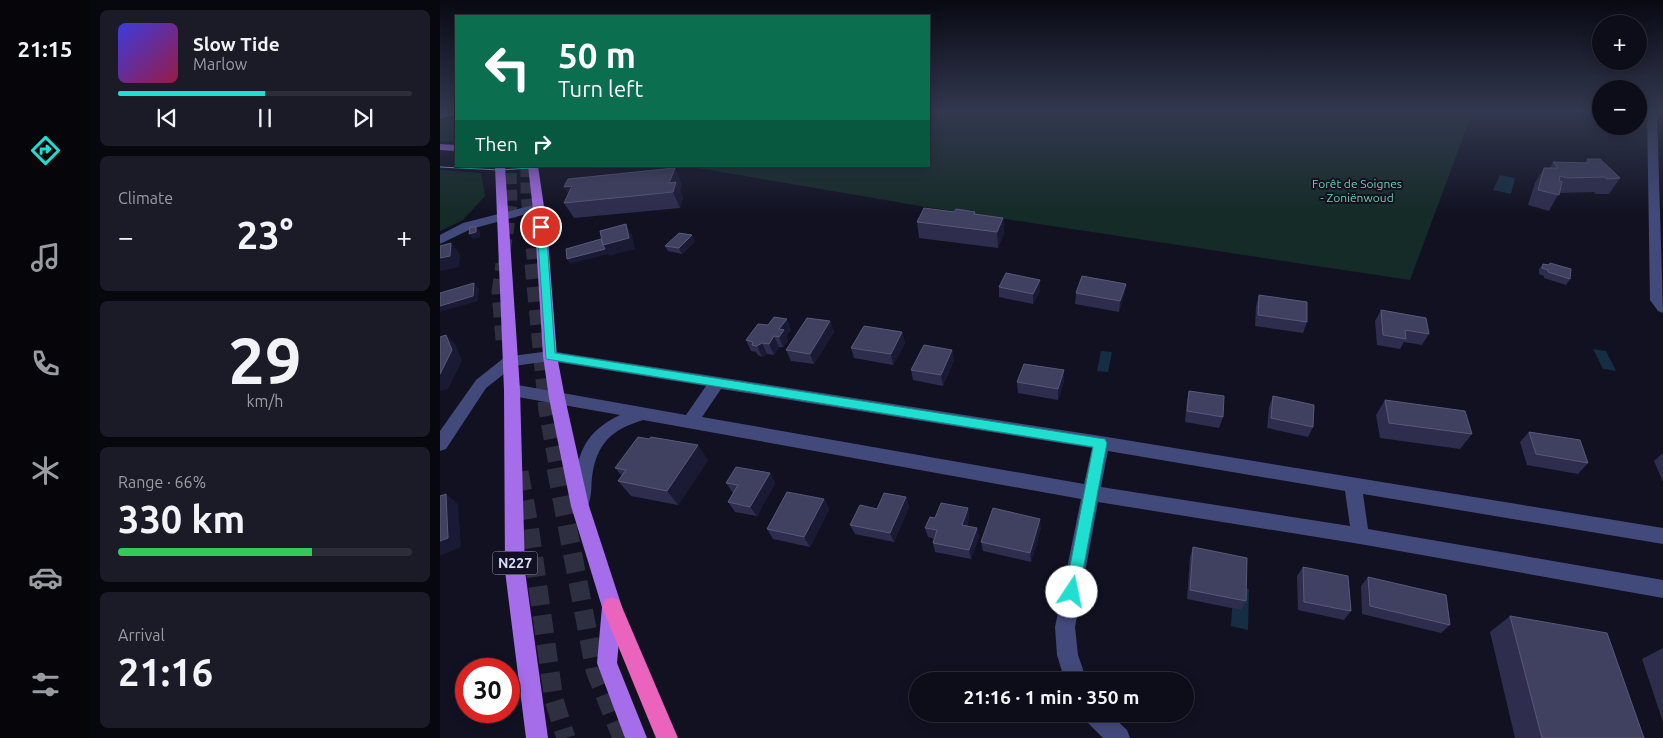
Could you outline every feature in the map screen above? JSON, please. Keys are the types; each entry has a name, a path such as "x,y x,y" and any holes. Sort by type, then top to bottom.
{"highway":[{"path":"612,607 667,738"}],"main road":[{"path":"440,147 455,148"},
{"path":"533,167 536,208 541,227 550,356 557,398 580,506 612,607 607,663 636,738"},
{"name":"N227","path":"500,170 512,390 515,571 536,737"}],"street":[{"path":"1653,145 1657,300 1663,308"},
{"path":"440,240 467,226 536,208"},
{"path":"440,444 481,384 510,360 550,356 1100,443 1663,536"},
{"path":"690,422 718,383"},
{"path":"512,390 1092,493 1360,536 1663,589"},
{"path":"580,506 588,454 593,445 618,423 641,414"},
{"path":"1072,672 1066,646 1066,627 1100,443"},
{"path":"1353,485 1360,536"},
{"path":"1103,722 1118,738"}],"green space":[{"name":"Forêt de Soignes - Zoniënwoud","path":"930,145 1460,145 1410,280 926,207 692,167 930,167"},
{"path":"440,170 481,173 485,196 463,220 440,231"}],"water":[{"path":"1500,175 1515,178 1511,194 1493,190"},
{"path":"1593,349 1606,351 1616,371 1603,369"},
{"path":"1101,351 1112,352 1108,372 1097,371"},
{"path":"1242,588 1249,589 1248,630 1231,626 1232,608 1241,610"}],"building":[{"path":"1587,159 1600,159 1620,178 1567,178 1560,176 1559,181 1562,182 1559,195 1538,190 1544,168 1558,168 1553,162 1590,163"},
{"path":"675,168 669,183 676,182 673,192 564,203 572,186 564,187 568,179"},
{"path":"924,208 954,212 956,209 975,212 974,214 1003,218 997,232 917,222"},
{"path":"626,224 629,238 603,245 600,231"},
{"path":"470,227 476,227 476,232 469,234"},
{"path":"679,233 692,235 679,248 665,246"},
{"path":"601,239 605,249 567,259 566,249"},
{"path":"451,243 450,256 440,258 440,246"},
{"path":"1550,263 1571,269 1570,279 1548,272 1548,270 1542,268 1543,264 1549,265"},
{"path":"1006,273 1040,280 1033,294 999,287"},
{"path":"1082,276 1126,284 1120,301 1076,293"},
{"path":"474,283 473,296 440,306 440,293"},
{"path":"1259,295 1307,302 1307,322 1258,315"},
{"path":"1381,310 1426,318 1429,334 1405,330 1406,339 1383,335"},
{"path":"774,317 787,319 779,329 784,330 779,337 774,336 769,344 762,343 757,346 752,345 753,342 746,340 758,324 768,325"},
{"path":"807,318 830,321 810,354 786,350"},
{"path":"864,326 902,332 891,354 851,348"},
{"path":"446,335 452,350 440,374 440,337"},
{"path":"924,345 952,350 941,375 911,370"},
{"path":"1024,364 1064,370 1058,389 1017,382"},
{"path":"1189,391 1224,396 1223,417 1187,411"},
{"path":"1273,396 1314,405 1313,427 1271,418"},
{"path":"1385,400 1465,411 1472,434 1389,423"},
{"path":"1529,432 1580,440 1588,463 1536,454"},
{"path":"638,437 649,439 651,437 698,445 667,491 618,481 626,470 615,468"},
{"path":"736,467 770,473 750,507 728,502 738,485 726,483"},
{"path":"787,492 824,499 804,537 767,529"},
{"path":"884,493 906,497 890,533 850,525 860,505 877,509"},
{"path":"446,494 448,538 440,541 440,496"},
{"path":"941,503 968,508 962,525 977,528 969,550 933,543 937,530 925,528 930,517 935,518"},
{"path":"993,508 1040,519 1030,553 981,542"},
{"path":"1193,547 1247,558 1246,601 1190,590"},
{"path":"1303,567 1348,576 1351,611 1304,602"},
{"path":"1368,577 1446,595 1450,625 1370,606"},
{"path":"1510,616 1607,633 1644,738 1542,738"}],"tunnel":[{"path":"503,266 512,205 511,167"},
{"path":"526,167 526,195 533,266"},
{"path":"503,264 499,292 503,340"},
{"path":"532,264 546,411 557,470"},
{"path":"556,468 595,670 622,738"},
{"path":"519,472 529,525 554,700 566,738"}],"tram line":[{"path":"440,167 500,170 546,167"}],"route":[{"path":"541,227 550,356 1100,443 1090,505 1072,592"}]}
